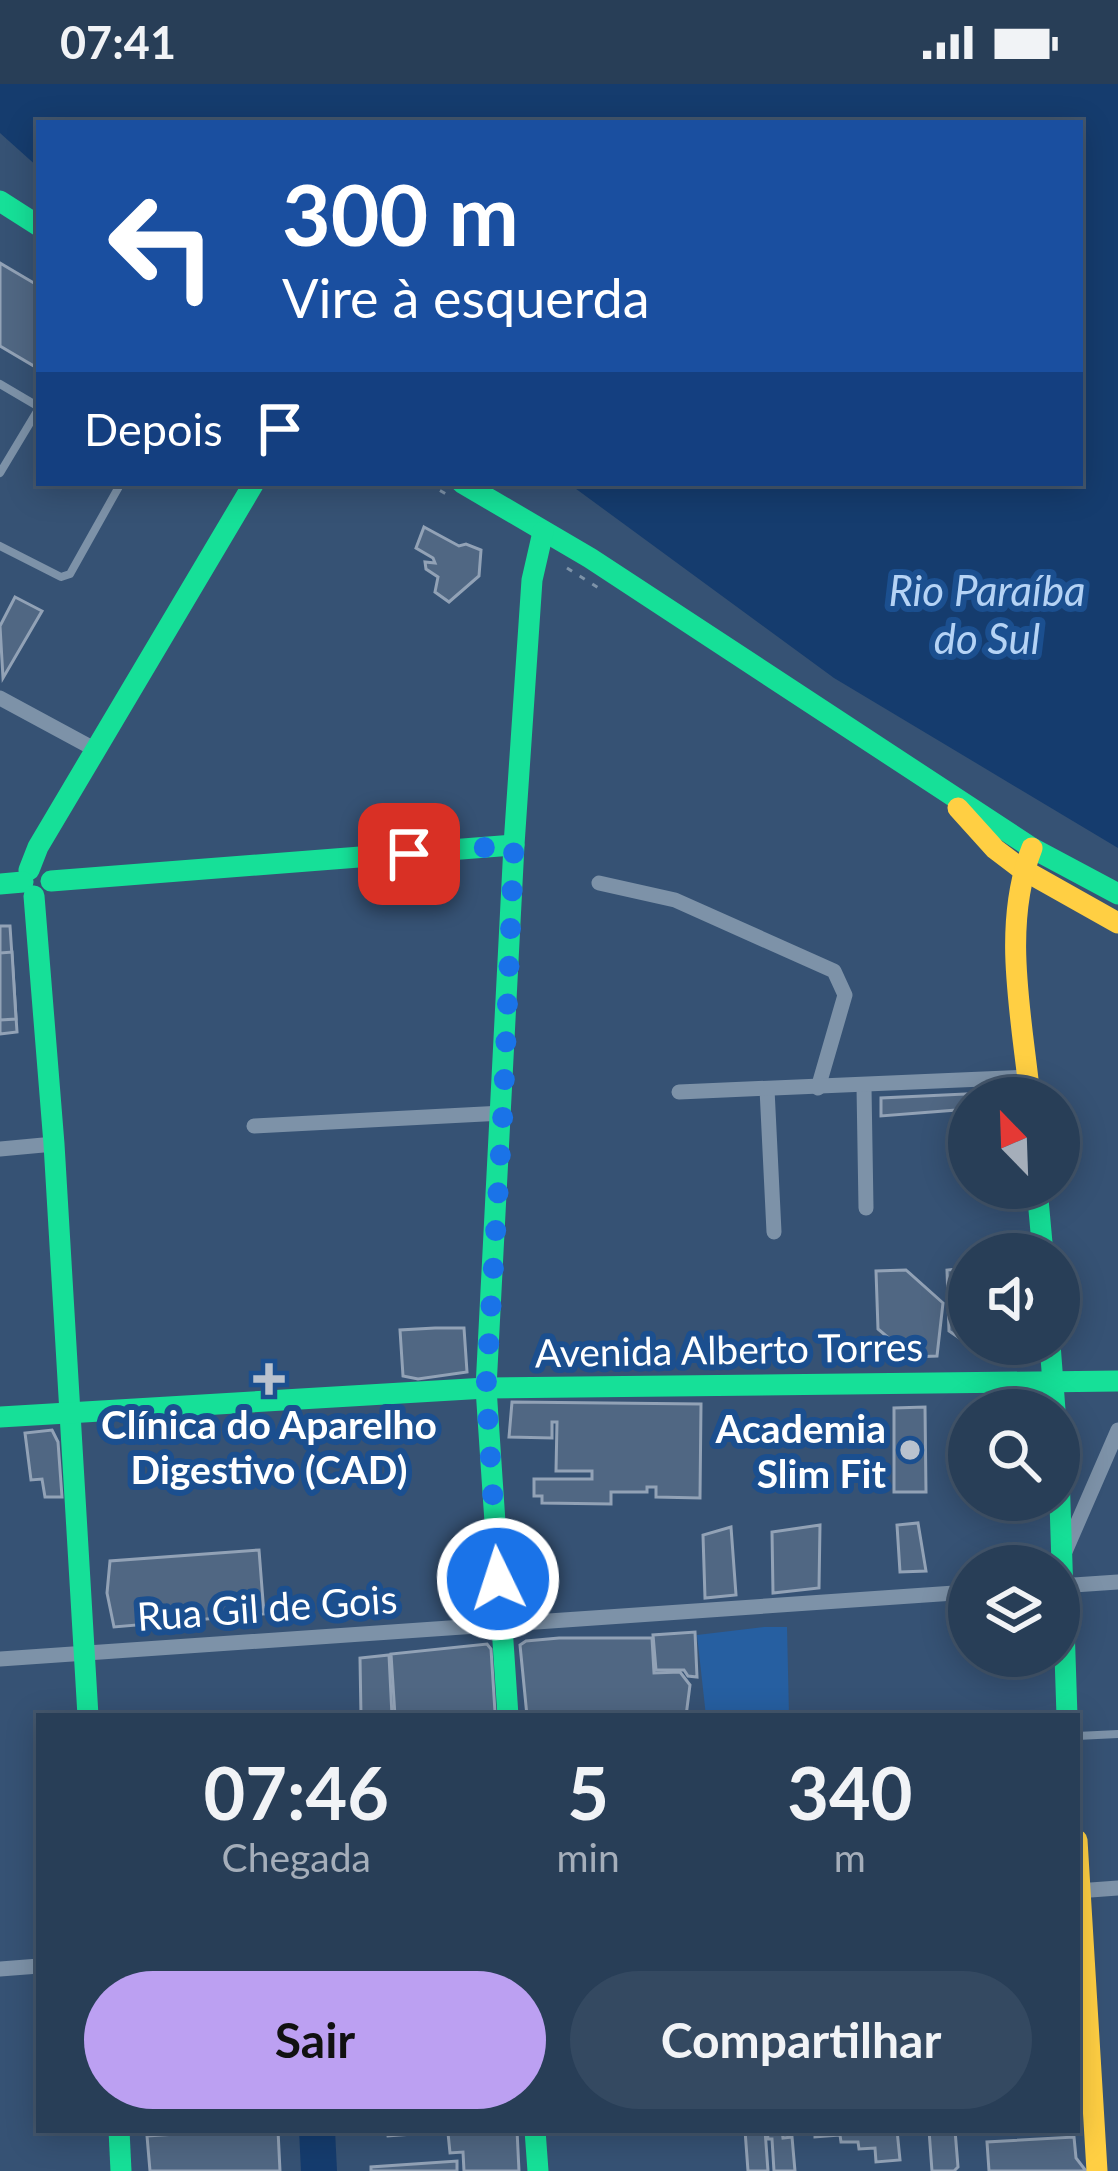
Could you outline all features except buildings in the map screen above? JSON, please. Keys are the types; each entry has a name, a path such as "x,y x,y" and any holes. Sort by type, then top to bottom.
{"main road":[{"path":"0,200 36,224"},
{"path":"88,1713 54,1144 27,883 38,847 252,486"},
{"path":"467,486 590,558 938,785 1026,858 1118,922"},
{"path":"508,1713 486,1388 514,845 532,580 543,532"},
{"path":"27,883 514,845"},
{"path":"1026,858 1118,894"},
{"path":"1026,858 1018,951 1028,1077"},
{"path":"1052,1365 1054,1389"},
{"name":"Avenida Alberto Torres","path":"0,1417 486,1388 1118,1381"},
{"path":"1065,1677 1067,1713"},
{"path":"1080,1906 1097,2171"},
{"path":"119,2133 122,2171"},
{"path":"535,2133 538,2171"}],"street":[{"path":"0,698 98,751"},
{"path":"599,883 675,900 834,971 845,995 818,1088"},
{"path":"864,1087 866,1208"},
{"path":"679,1092 948,1088"},
{"path":"767,1089 774,1232"},
{"path":"254,1126 503,1112"},
{"path":"0,1148 54,1144"},
{"path":"1068,1545 1118,1430"},
{"path":"1080,1488 1094,1488"},
{"path":"1080,1585 1118,1582"},
{"name":"Rua Gil de Gois","path":"0,1659 948,1593"},
{"path":"1080,1890 1118,1888"},
{"path":"0,1969 36,1966"}],"lane":[{"path":"0,384 36,405"},
{"path":"0,473 36,412"},
{"path":"0,546 61,577 70,574 119,486"},
{"path":"1080,1736 1118,1734"}],"shaded area":[{"path":"787,1627 789,1713 706,1713 697,1635"}],"water":[{"name":"Rio Paraíba do Sul","path":"0,84 1118,84 1118,848 834,678 572,486 1083,486 1083,120 36,120 36,165 0,133"},
{"path":"299,2133 335,2133 337,2171 301,2171"}],"traffic: fast":[{"path":"0,201 36,224"},
{"path":"29,870 38,847 252,486"},
{"path":"467,486 590,558 1032,848 1118,894"},
{"path":"508,1713 486,1388 514,845 532,580 543,532"},
{"path":"51,881 514,845"},
{"path":"0,884 23,882"},
{"path":"34,896 54,1144 88,1713"},
{"path":"1039,1209 1041,1233"},
{"path":"1052,1365 1053,1389"},
{"path":"0,1417 486,1388 1118,1381"},
{"path":"1061,1521 1067,1713"},
{"path":"119,2133 121,2171"},
{"path":"535,2133 538,2171"}],"traffic: slow":[{"path":"958,808 995,849 1020,868 1118,923"},
{"path":"1028,1077 1016,940 1017,909 1032,848"},
{"path":"1080,1890 1097,2171"}],"place":[{"name":"Clínica do Aparelho Digestivo (CAD)","path":"269,1379"},
{"name":"Academia Slim Fit","path":"910,1450"}],"route":[{"path":"409,854 514,845 486,1388 498,1579"}]}
